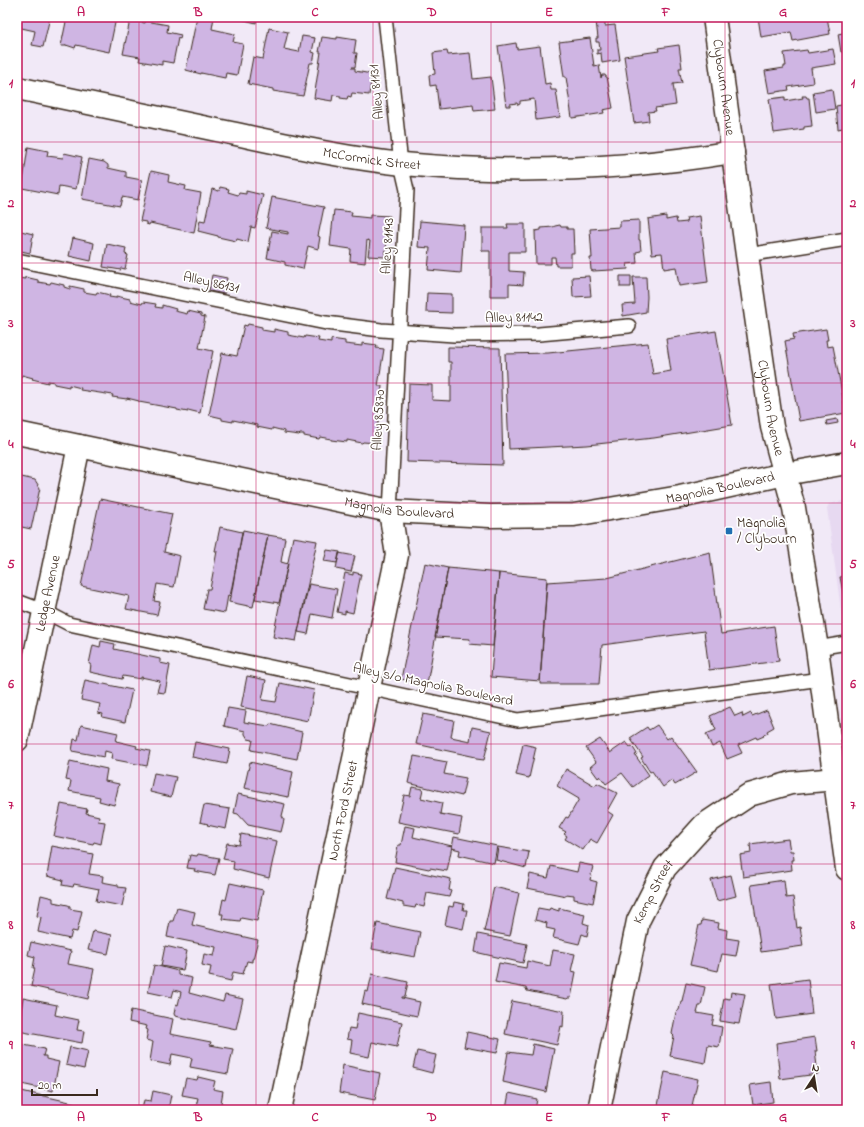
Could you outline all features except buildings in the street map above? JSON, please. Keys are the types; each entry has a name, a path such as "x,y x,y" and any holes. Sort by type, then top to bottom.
{"street":[{"name":"Clybourn Avenue","path":"714,17 772,426 794,508 817,648 836,779 847,869"},
{"name":"McCormick Street","path":"17,88 319,152 401,164 493,170 589,168 733,152"},
{"name":"Magnolia Boulevard","path":"17,433 390,511 490,516 574,515 680,498 786,474 847,463"},
{"name":"Ledge Avenue","path":"17,740 79,446"},
{"name":"North Ford Street","path":"280,1110 397,555 390,511"},
{"name":"Kemp Street","path":"599,1110 638,921 665,868 704,826 749,795 791,783 836,779"}],"lane":[{"name":"Alley 81131","path":"385,17 401,164"},
{"name":"Alley 81143","path":"399,332 407,190 401,164"},
{"path":"747,255 847,239"},
{"name":"Alley 86131","path":"17,260 326,323 399,332"},
{"name":"Alley 81142","path":"399,332 454,335 539,334 629,326"},
{"name":"Alley 85870","path":"390,511 399,332"},
{"name":"Alley s/o Magnolia Boulevard","path":"17,601 44,611 69,624 518,720 821,679"},
{"path":"817,648 847,643"}],"shaded area":[{"path":"847,500 847,632 844,632 827,508 829,504"}],"place":[{"name":"Magnolia / Clybourn","path":"729,531"}]}
